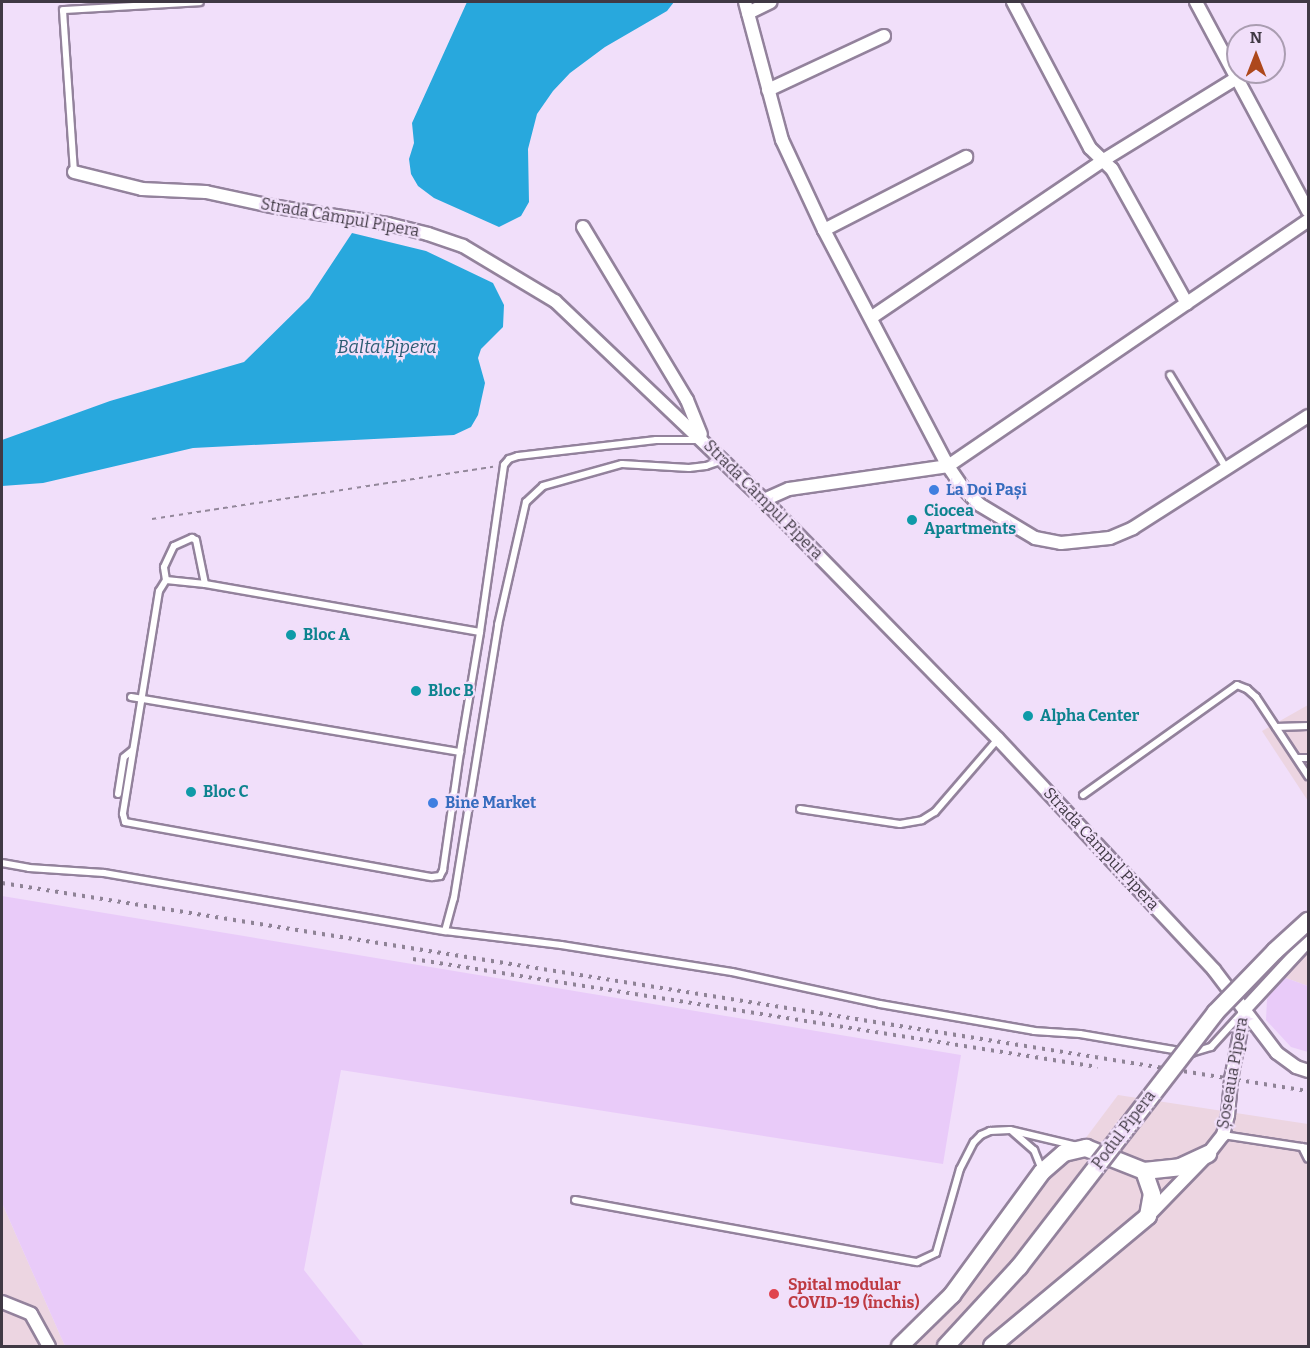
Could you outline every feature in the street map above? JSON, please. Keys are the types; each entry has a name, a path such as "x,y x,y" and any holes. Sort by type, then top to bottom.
{"main road":[{"name":"Podul Pipera","path":"946,1347 1019,1267 1215,1013 1275,951 1308,921"},
{"path":"900,1347 952,1295 1042,1172 1064,1153 1086,1148 1144,1171 1180,1167 1209,1154"},
{"path":"992,1347 1148,1216 1152,1194 1144,1171"}],"street":[{"path":"771,2 746,7 782,140 824,230 872,317 948,465 962,487 980,505 1035,538 1062,543 1110,538 1133,528 1308,416"},
{"path":"1013,2 1090,148 1112,169 1187,304"},
{"path":"1196,2 1226,58"},
{"path":"768,90 884,36"},
{"path":"872,317 1102,161 1227,84"},
{"path":"1240,84 1308,211"},
{"path":"824,230 966,157"},
{"name":"Strada Câmpul Pipera","path":"74,172 142,189 206,192 271,206 388,224 463,246 500,266 564,307 764,500 998,740 1214,970 1277,1053 1296,1067 1308,1071"},
{"path":"764,500 789,489 948,465 1308,220"},
{"path":"583,227 687,400 703,440"},
{"path":"1245,1009 1308,941"},
{"name":"Șoseaua Pipera","path":"1148,1216 1209,1154 1223,1135 1227,1122 1230,1079 1245,1009"},
{"path":"2,1302 31,1314 49,1347"}],"lane":[{"path":"74,172 63,10 200,2"},
{"path":"1170,375 1226,468"},
{"path":"205,585 196,540 192,538 174,546 164,567 166,580 159,591 123,814 125,822 432,877 440,876 443,870 504,465 509,459 518,456 656,440 703,440"},
{"path":"446,931 454,898 498,625 526,502 543,486 621,464 689,468 706,466 723,460"},
{"path":"166,580 480,632"},
{"path":"1083,795 1237,686 1252,693 1308,776"},
{"path":"131,697 460,752"},
{"path":"1276,727 1308,726"},
{"path":"800,808 900,824 922,820 934,812 998,740"},
{"path":"118,794 124,757 134,749"},
{"path":"1297,758 1308,758"},
{"path":"2,863 29,868 104,873 446,931 561,945 732,972 848,998 1034,1031 1080,1034 1191,1053 1211,1047 1245,1009"},
{"path":"575,1200 917,1263 936,1253 960,1169 974,1142 990,1131 1010,1130 1086,1148"},
{"path":"1010,1130 1034,1150 1042,1172"},
{"path":"1223,1135 1305,1148 1308,1159"}],"path":[{"path":"152,519 504,465"}],"shaded area":[{"path":"1308,705 1308,801 1262,731"},
{"path":"2,896 961,1055 943,1164 341,1070 304,1270 364,1346 65,1346 2,1203"},
{"path":"1308,948 1308,986 1283,977 1297,958"},
{"path":"1283,977 1308,986 1308,1052 1291,1047 1266,1020 1267,999"},
{"path":"1118,1095 1308,1124 1308,1346 887,1346 936,1302 959,1273 1085,1139"},
{"path":"2,1203 65,1346 2,1346"}],"water":[{"path":"467,2 674,2 667,11 605,47 570,73 553,91 537,114 528,149 529,202 521,216 499,227 434,198 418,186 411,174 409,159 414,143 412,123"},
{"name":"Balta Pipera","path":"352,233 426,251 493,283 504,305 503,327 481,349 478,358 485,383 478,415 471,427 454,435 193,448 43,483 2,486 2,440 110,401 244,362 309,298"}],"railway":[{"path":"2,883 1308,1091"},
{"path":"413,959 1098,1067"}],"place":[{"name":"La Doi Pași","path":"934,490"},
{"name":"Ciocea Apartments","path":"912,520"},
{"name":"Bloc A","path":"291,635"},
{"name":"Bloc B","path":"416,691"},
{"name":"Alpha Center","path":"1028,716"},
{"name":"Bloc C","path":"191,792"},
{"name":"Bine Market","path":"433,803"},
{"name":"Spital modular COVID-19 (închis)","path":"774,1294"}]}
